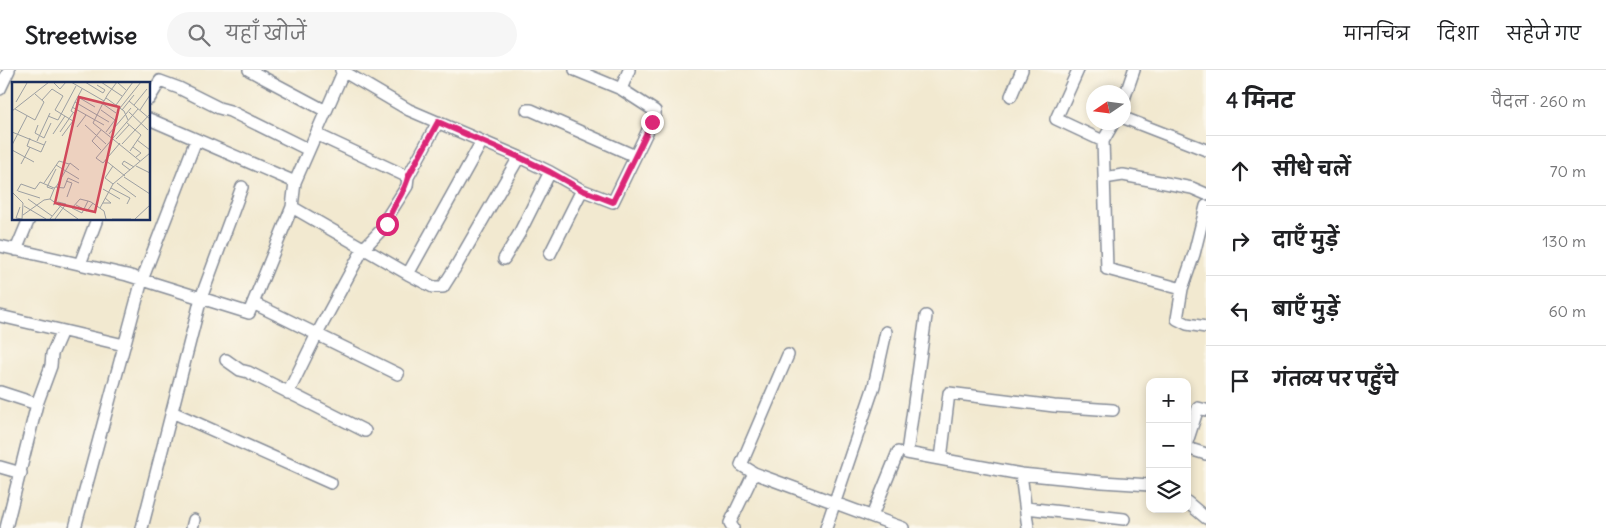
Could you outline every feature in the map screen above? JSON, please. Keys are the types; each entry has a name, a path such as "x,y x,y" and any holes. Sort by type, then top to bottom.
{"street":[{"path":"0,89 9,70"},
{"path":"249,70 326,111"},
{"path":"0,246 142,280 249,312 292,207 295,182 343,70 409,110 519,157 582,190 613,202 636,156 655,111 621,89 575,70"},
{"path":"621,89 629,70"},
{"path":"1011,96 1022,70"},
{"path":"1078,70 1056,119 1103,141"},
{"path":"1129,85 1134,70"},
{"path":"150,97 160,81 179,88 218,108 230,111 309,150"},
{"path":"527,110 531,110 636,156"},
{"path":"150,119 295,182"},
{"path":"1131,121 1206,150"},
{"path":"288,393 317,334 363,249 387,224 388,216 407,186 408,177 438,122"},
{"path":"1109,130 1103,141 1107,270 1182,289"},
{"path":"316,134 408,177"},
{"path":"75,528 142,280 196,140"},
{"path":"408,274 482,141"},
{"path":"292,207 432,287 442,287 455,268 519,157"},
{"path":"504,259 519,234 550,172"},
{"path":"1104,178 1123,175 1192,188 1206,194"},
{"path":"142,528 201,298 242,187"},
{"path":"550,254 582,190"},
{"path":"1206,206 1194,254 1182,289 1177,319 1187,324 1206,327"},
{"path":"16,250 29,220"},
{"path":"80,264 97,220"},
{"path":"253,303 398,374"},
{"path":"0,316 124,345"},
{"path":"926,316 907,453 1021,474 1146,485"},
{"path":"6,528 37,404 51,366 52,354 62,331"},
{"path":"826,528 874,386 886,332"},
{"path":"788,356 741,465 754,473 904,528"},
{"path":"226,360 240,370 248,372 365,431"},
{"path":"0,392 37,404"},
{"path":"942,459 949,393 1054,406 1113,410"},
{"path":"1191,430 1198,408 1206,410"},
{"path":"172,412 331,483"},
{"path":"1191,449 1206,454"},
{"path":"872,516 898,452"},
{"path":"0,467 21,473"},
{"path":"733,528 730,523 754,473"},
{"path":"1021,474 1028,528"},
{"path":"1191,505 1206,518"},
{"path":"1026,508 1124,519"}],"route":[{"path":"387,224 388,216 407,186 408,177 438,122 519,157 582,190 613,202 652,122"}]}
